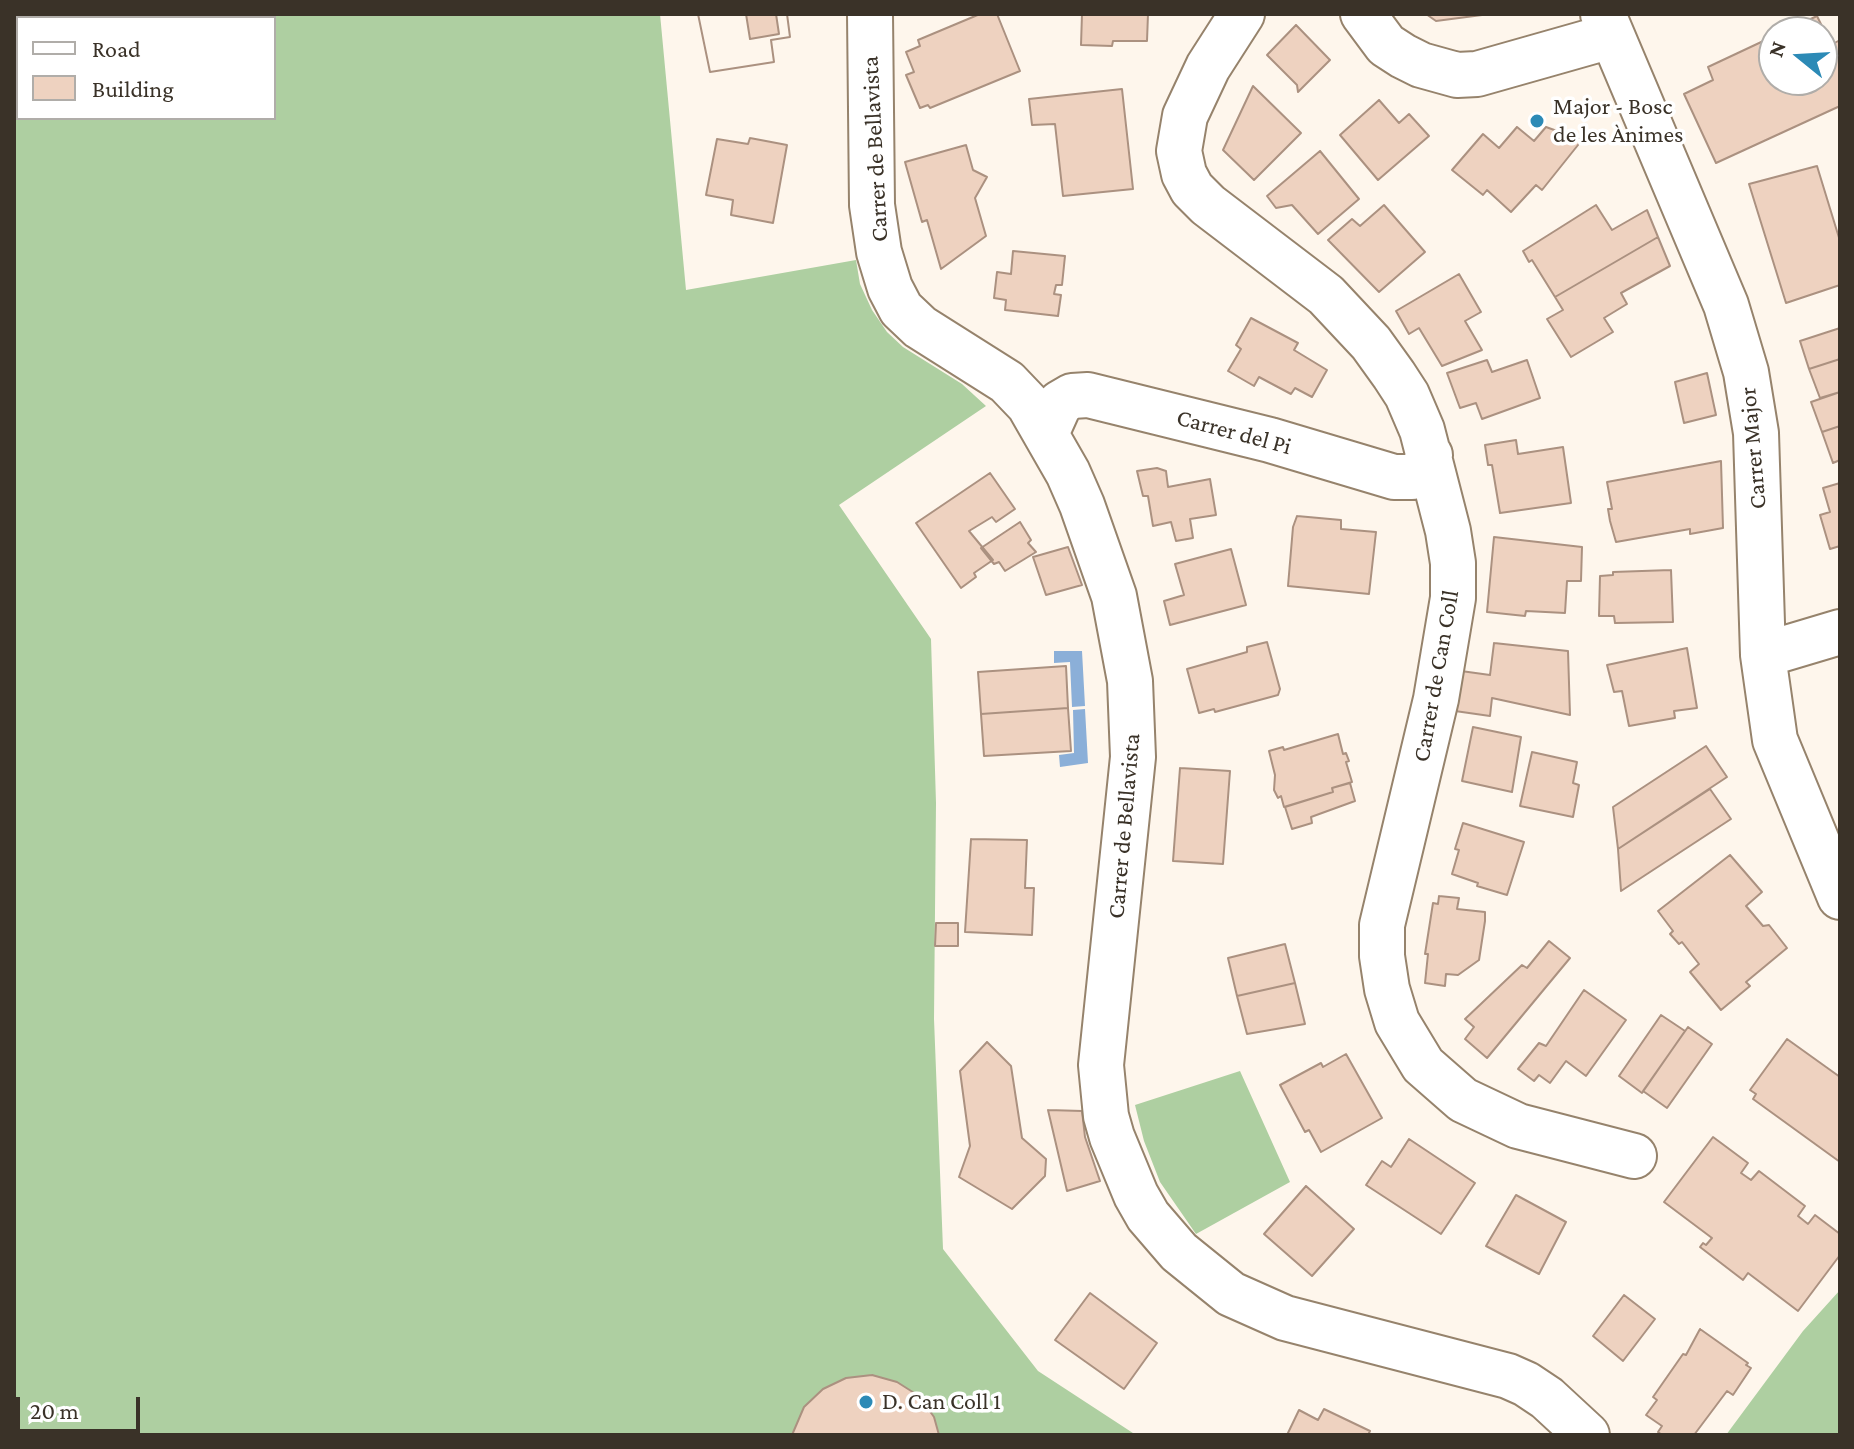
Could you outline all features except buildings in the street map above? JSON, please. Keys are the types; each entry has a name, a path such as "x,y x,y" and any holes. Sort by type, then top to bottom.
{"street":[{"name":"Carrer de Bellavista","path":"870,14 872,205 879,252 890,288 901,309 920,327 993,372 1020,393 1038,417 1068,473 1096,540 1114,596 1130,681 1133,757 1101,1065 1109,1126 1136,1195 1148,1216 1179,1252 1231,1294 1285,1318 1508,1376 1547,1398 1587,1435"},
{"name":"Carrer de Can Coll","path":"1242,14 1208,67 1185,116 1179,151 1184,174 1192,189 1208,205 1326,295 1371,343 1407,395 1430,455 1453,563 1453,598 1433,714 1382,925 1382,956 1387,989 1397,1022 1423,1065 1463,1100 1518,1126 1634,1156"},
{"path":"1363,14 1386,45 1421,65 1457,75 1477,74 1607,25"},
{"name":"Carrer Major","path":"1607,25 1726,305 1746,372 1756,433 1759,479 1763,655 1775,740 1840,897"},
{"name":"Carrer del Pi","path":"1046,434 1060,403 1072,396 1088,395 1270,440 1394,477 1412,477 1424,468 1430,455"},
{"path":"1763,655 1840,632"}],"green space":[{"path":"14,14 660,14 686,290 856,260 860,284 887,332 903,347 962,384 986,406 839,505 931,639 936,803 934,1019 943,1249 1038,1371 1136,1435 14,1435"},
{"path":"1240,1071 1290,1182 1196,1234 1160,1182 1144,1141 1135,1105"},
{"path":"1840,1290 1840,1435 1726,1435 1803,1331"}],"water":[{"path":"1054,651 1082,651 1085,706 1072,707 1070,662 1054,663"},
{"path":"1085,709 1088,763 1060,767 1059,755 1074,753 1073,710"}],"place":[{"name":"Major - Bosc de les Ànimes","path":"1537,121"},
{"name":"D. Can Coll 1","path":"866,1402"}]}
